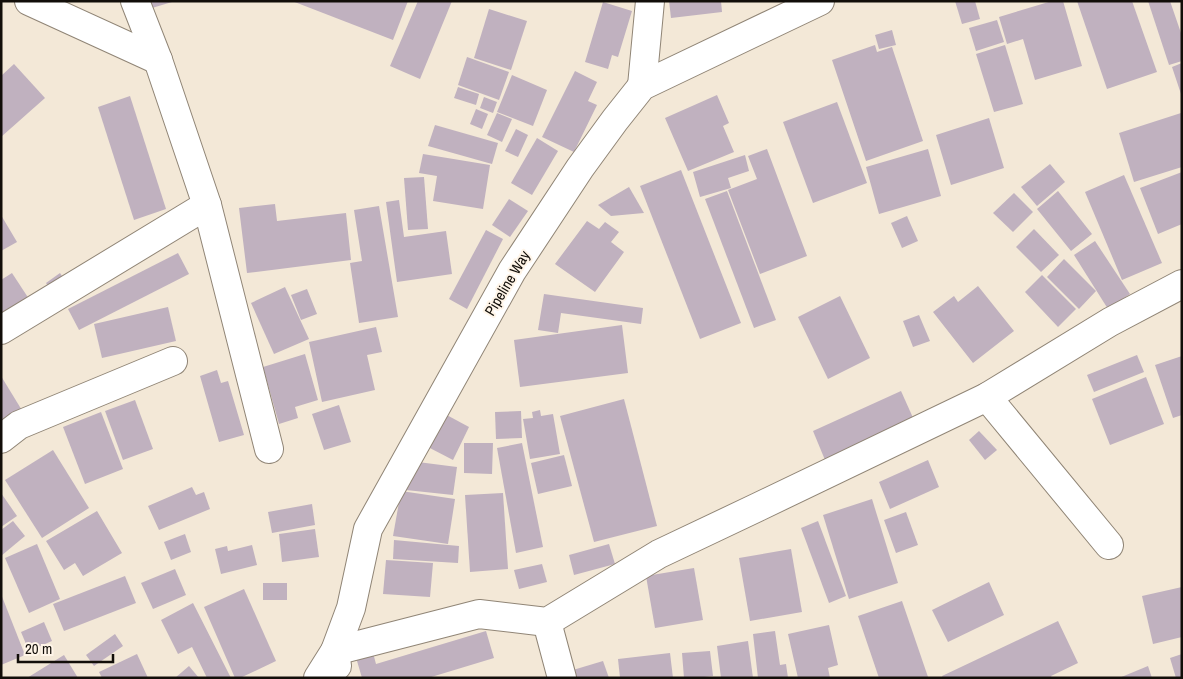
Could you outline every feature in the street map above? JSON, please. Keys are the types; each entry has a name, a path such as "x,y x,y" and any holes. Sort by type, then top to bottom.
{"street":[{"path":"29,1 158,60"},
{"path":"135,1 158,60 207,205 269,449"},
{"path":"642,86 650,1"},
{"name":"Pipeline Way","path":"339,678 335,651 351,608 368,529 512,271 580,168 642,86 820,1"},
{"path":"1,330 207,205"},
{"path":"318,678 335,651 480,614 547,622 659,554 987,397 1110,322 1182,284"},
{"path":"1,439 19,425 173,361"},
{"path":"987,397 1109,545"},
{"path":"547,622 562,678"}],"building":[{"path":"150,1 172,1 172,2 152,8"},
{"path":"292,1 408,1 393,40"},
{"path":"418,1 452,1 420,79 390,66"},
{"path":"669,1 721,1 722,12 671,18"},
{"path":"955,1 975,1 980,19 962,24"},
{"path":"1052,1 1063,1 1082,66 1035,80 1023,39 1007,44 999,17"},
{"path":"1077,1 1132,1 1157,72 1107,89"},
{"path":"1148,1 1170,1 1182,36 1182,61 1169,65"},
{"path":"603,2 632,11 618,57 612,55 608,69 585,62"},
{"path":"489,9 527,21 511,70 474,58"},
{"path":"997,20 1004,42 976,51 969,28"},
{"path":"892,30 896,45 879,49 875,35"},
{"path":"875,45 877,52 892,47 923,141 866,161 832,60"},
{"path":"1005,45 1023,104 994,112 976,54"},
{"path":"467,57 509,72 499,100 458,85"},
{"path":"1182,63 1182,94 1181,94 1172,67"},
{"path":"14,64 45,98 1,137 1,76"},
{"path":"575,71 597,82 588,101 597,105 574,152 542,137"},
{"path":"512,75 547,90 533,126 497,112"},
{"path":"458,87 479,94 476,105 454,98"},
{"path":"717,95 729,123 723,126 734,152 688,171 665,118"},
{"path":"130,96 166,209 134,220 98,107"},
{"path":"484,97 497,102 493,113 480,108"},
{"path":"837,102 867,183 813,203 783,122"},
{"path":"476,109 488,114 482,129 470,124"},
{"path":"497,113 512,119 502,142 487,135"},
{"path":"1181,113 1182,167 1134,182 1119,133"},
{"path":"989,118 1004,168 951,185 936,135"},
{"path":"435,125 498,143 492,164 428,146"},
{"path":"516,129 528,135 518,157 505,151"},
{"path":"537,138 558,151 532,195 511,183"},
{"path":"767,149 807,256 760,274 728,190 757,179 748,156"},
{"path":"928,149 941,196 879,214 866,167"},
{"path":"423,154 490,165 483,209 433,201 437,176 419,173"},
{"path":"745,155 749,171 728,178 731,188 700,197 693,172"},
{"path":"1050,164 1065,182 1037,206 1021,187"},
{"path":"681,170 741,323 700,339 640,186"},
{"path":"1182,172 1182,224 1158,234 1140,188"},
{"path":"1124,175 1162,263 1122,280 1085,192"},
{"path":"424,177 428,229 408,230 404,178"},
{"path":"629,187 644,213 611,216 598,205"},
{"path":"727,191 776,320 754,328 705,199"},
{"path":"1058,191 1092,234 1071,251 1037,209"},
{"path":"1014,193 1033,212 1013,232 993,213"},
{"path":"509,199 528,211 510,237 492,225"},
{"path":"399,200 404,237 446,231 452,274 397,282 386,202"},
{"path":"275,204 277,221 346,213 351,260 247,273 239,208"},
{"path":"379,206 398,317 359,323 350,263 362,261 354,210"},
{"path":"1,215 17,242 1,251"},
{"path":"907,216 918,241 902,248 891,223"},
{"path":"587,221 599,229 605,222 619,232 611,242 624,252 595,292 555,264"},
{"path":"1034,229 1059,255 1041,272 1016,247"},
{"path":"486,230 503,239 467,309 449,299"},
{"path":"1095,241 1130,294 1108,309 1074,255"},
{"path":"178,253 189,274 79,330 68,309"},
{"path":"1064,259 1096,291 1079,309 1047,277"},
{"path":"12,273 29,299 1,317 1,280"},
{"path":"60,273 66,282 52,292 46,283"},
{"path":"1042,275 1076,309 1058,327 1025,292"},
{"path":"978,286 1014,331 973,363 933,312 954,296 958,302"},
{"path":"285,287 309,339 274,354 251,303"},
{"path":"307,289 317,314 301,320 291,295"},
{"path":"544,294 643,308 641,324 561,313 558,333 538,330"},
{"path":"840,296 870,358 828,379 798,317"},
{"path":"168,307 176,341 102,358 94,324"},
{"path":"919,315 930,341 913,347 903,321"},
{"path":"622,325 628,373 520,387 514,340"},
{"path":"376,327 382,352 367,355 375,390 322,402 309,342"},
{"path":"305,354 318,400 295,407 298,418 279,424 263,367"},
{"path":"1137,355 1144,372 1094,392 1087,375"},
{"path":"1182,356 1182,415 1173,418 1155,365"},
{"path":"217,370 221,383 228,381 244,435 219,442 200,376"},
{"path":"1,376 23,412 1,425"},
{"path":"1146,377 1164,424 1110,445 1092,399"},
{"path":"901,391 914,420 825,460 813,431"},
{"path":"624,399 657,526 594,542 560,416"},
{"path":"135,400 153,449 123,460 105,411"},
{"path":"339,405 351,442 324,450 312,414"},
{"path":"540,410 541,416 553,414 560,454 530,459 523,419 533,418 532,412"},
{"path":"521,411 522,438 496,439 495,412"},
{"path":"101,412 123,469 85,484 63,427"},
{"path":"443,413 469,427 453,460 426,446"},
{"path":"979,431 997,450 985,460 969,440"},
{"path":"464,443 493,443 492,474 464,473"},
{"path":"522,443 543,547 516,553 497,448"},
{"path":"53,450 89,508 42,538 5,480"},
{"path":"564,455 572,486 538,494 531,463"},
{"path":"928,460 939,487 890,509 879,482"},
{"path":"410,461 457,467 453,495 406,490"},
{"path":"192,487 196,495 204,492 210,509 159,530 148,506"},
{"path":"401,491 455,499 448,544 393,536"},
{"path":"1,493 17,516 1,527"},
{"path":"503,493 508,569 470,572 465,495"},
{"path":"872,499 898,583 849,599 823,515"},
{"path":"312,504 315,525 272,533 268,512"},
{"path":"97,511 122,553 83,576 75,563 64,570 46,541"},
{"path":"906,512 918,545 896,553 884,520"},
{"path":"13,521 25,536 1,556 1,530"},
{"path":"818,521 846,596 829,603 801,528"},
{"path":"315,529 319,557 282,562 279,534"},
{"path":"185,534 191,552 171,560 164,542"},
{"path":"394,540 459,546 458,563 393,559"},
{"path":"37,544 60,599 29,613 5,558"},
{"path":"609,544 615,564 574,575 569,555"},
{"path":"252,545 257,565 221,574 215,549 227,546 228,551"},
{"path":"791,549 802,612 750,621 739,558"},
{"path":"386,560 433,563 430,597 383,594"},
{"path":"542,564 547,582 519,589 514,570"},
{"path":"694,568 703,620 655,628 646,576"},
{"path":"175,569 186,595 153,609 141,583"},
{"path":"125,576 136,603 64,631 53,604"},
{"path":"989,582 1004,615 948,642 932,610"},
{"path":"263,583 287,583 287,600 263,600"},
{"path":"1182,587 1182,637 1153,644 1142,596"},
{"path":"244,589 276,661 240,678 235,678 204,607"},
{"path":"1,594 25,655 1,665"},
{"path":"902,601 928,677 926,678 879,678 858,616"},
{"path":"193,603 231,678 207,678 192,647 178,654 161,620"},
{"path":"1058,621 1078,663 1051,676 1052,678 943,678 942,676"},
{"path":"44,622 52,641 29,651 21,632"},
{"path":"829,625 838,665 828,668 830,678 798,678 788,634"},
{"path":"486,631 494,658 428,678 362,678 355,654 372,649 376,664"},
{"path":"775,631 780,665 786,664 788,678 758,678 753,634"},
{"path":"115,634 123,646 94,666 86,655"},
{"path":"748,641 753,678 721,678 717,646"},
{"path":"710,651 713,676 684,678 682,653"},
{"path":"670,653 673,678 620,678 618,659"},
{"path":"137,654 148,678 102,678 99,672"},
{"path":"1182,654 1182,678 1176,678 1170,658"},
{"path":"64,655 78,678 27,678"},
{"path":"603,661 609,678 576,678 573,670"},
{"path":"189,666 199,678 175,678"},
{"path":"1148,666 1152,678 1119,678"}]}
